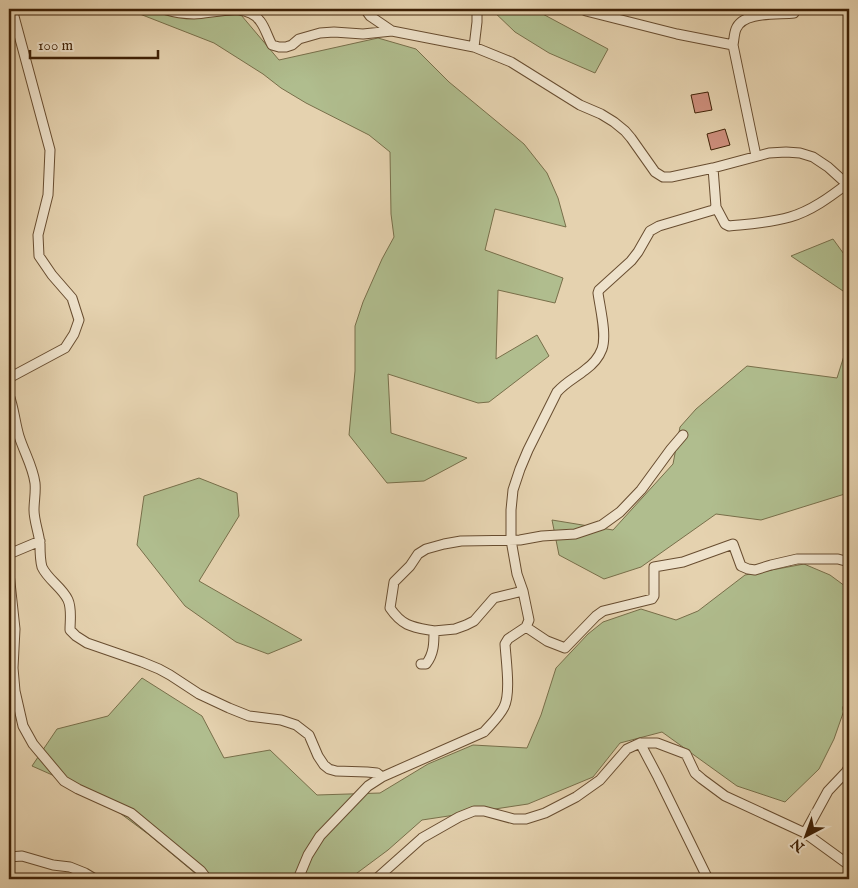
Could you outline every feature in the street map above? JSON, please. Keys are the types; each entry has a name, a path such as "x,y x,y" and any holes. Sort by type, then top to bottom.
{"street":[{"path":"9,378 65,348 74,334 79,320 72,298 52,275 40,256 38,236 48,195 50,150 12,9"},
{"path":"164,9 195,14 231,10 250,12 260,20 272,45 279,47 292,45 299,40 320,33 363,34 392,31 474,47 511,62 580,105 602,114 614,122 631,138 655,172 663,177 713,168 777,152 800,153 814,157 848,185 806,211 791,217 771,222 729,226 725,224 716,207 713,168"},
{"path":"365,9 370,16 392,31"},
{"path":"474,47 477,9"},
{"path":"586,9 586,11 668,32 733,45"},
{"path":"756,156 733,45 736,29 742,21 748,18 794,13"},
{"path":"298,879 308,855 320,836 368,786 382,777 484,732 496,719 504,706 507,693 505,644 508,639 526,627 529,620 523,591 517,574 511,540 513,490 528,450 557,392 564,384 586,370 595,361 603,348 604,332 598,293 600,290 631,261 650,231 659,226 713,210 716,207"},
{"path":"9,395 15,424 35,482 34,511 40,541 41,565 45,573 69,601 71,612 70,630 87,643 150,665 170,675 199,694 229,708 249,716 273,718 296,725 308,735 318,756 329,769 378,773 382,777"},
{"path":"523,591 494,598 474,620 454,629 434,631 407,625 396,617 390,608 394,582 410,566 418,554 426,549 461,541 520,540 542,536 575,534 602,525 620,512 641,490 683,435"},
{"path":"9,554 40,541"},
{"path":"526,627 547,641 565,648 603,611 652,599 654,596 654,567 689,561 733,544 741,566 748,569 755,570 796,559 838,559 849,562"},
{"path":"9,573 15,630 13,668 15,691 23,726 33,744 64,781 131,813 201,871 207,879"},
{"path":"421,664 426,664 431,658 434,648 434,631"},
{"path":"849,706 849,715"},
{"path":"640,743 708,879"},
{"path":"376,879 422,838 459,817 474,811 484,811 514,819 526,819 545,813 576,797 600,780 627,749 640,743 657,743 686,754 695,772 725,796 805,833 849,865"},
{"path":"805,833 828,791 846,772 849,766"},
{"path":"9,857 22,856 53,865 70,867 95,879"}],"green space":[{"path":"127,9 236,9 279,60 378,38 416,49 449,82 524,144 547,173 558,198 566,227 495,209 485,250 563,278 555,303 498,290 496,359 537,335 549,356 489,402 478,403 388,374 391,433 467,458 424,481 387,483 349,435 355,371 355,326 363,302 394,237 391,214 390,152 369,135 306,103 214,43"},
{"path":"491,9 537,9 539,12 608,49 595,73 549,53 515,32"},
{"path":"833,239 849,261 849,295 791,256"},
{"path":"849,340 848,493 761,520 716,514 641,567 604,579 559,555 552,520 613,530 673,464 680,427 696,409 747,366 837,378"},
{"path":"199,478 237,493 239,516 199,581 302,640 268,654 236,642 185,606 137,545 144,496"},
{"path":"804,564 830,575 849,589 849,696 834,739 819,769 785,802 737,786 662,732 620,743 593,777 528,804 422,820 388,850 349,879 202,879 148,834 93,793 32,766 57,729 108,716 142,678 202,716 224,758 270,750 317,795 380,793 428,764 473,745 527,748 541,715 556,668 588,634 603,622 641,609 676,620 698,611 745,575"}],"building":[{"path":"708,92 712,110 695,113 691,95"},
{"path":"725,129 730,145 711,150 707,134"}]}
